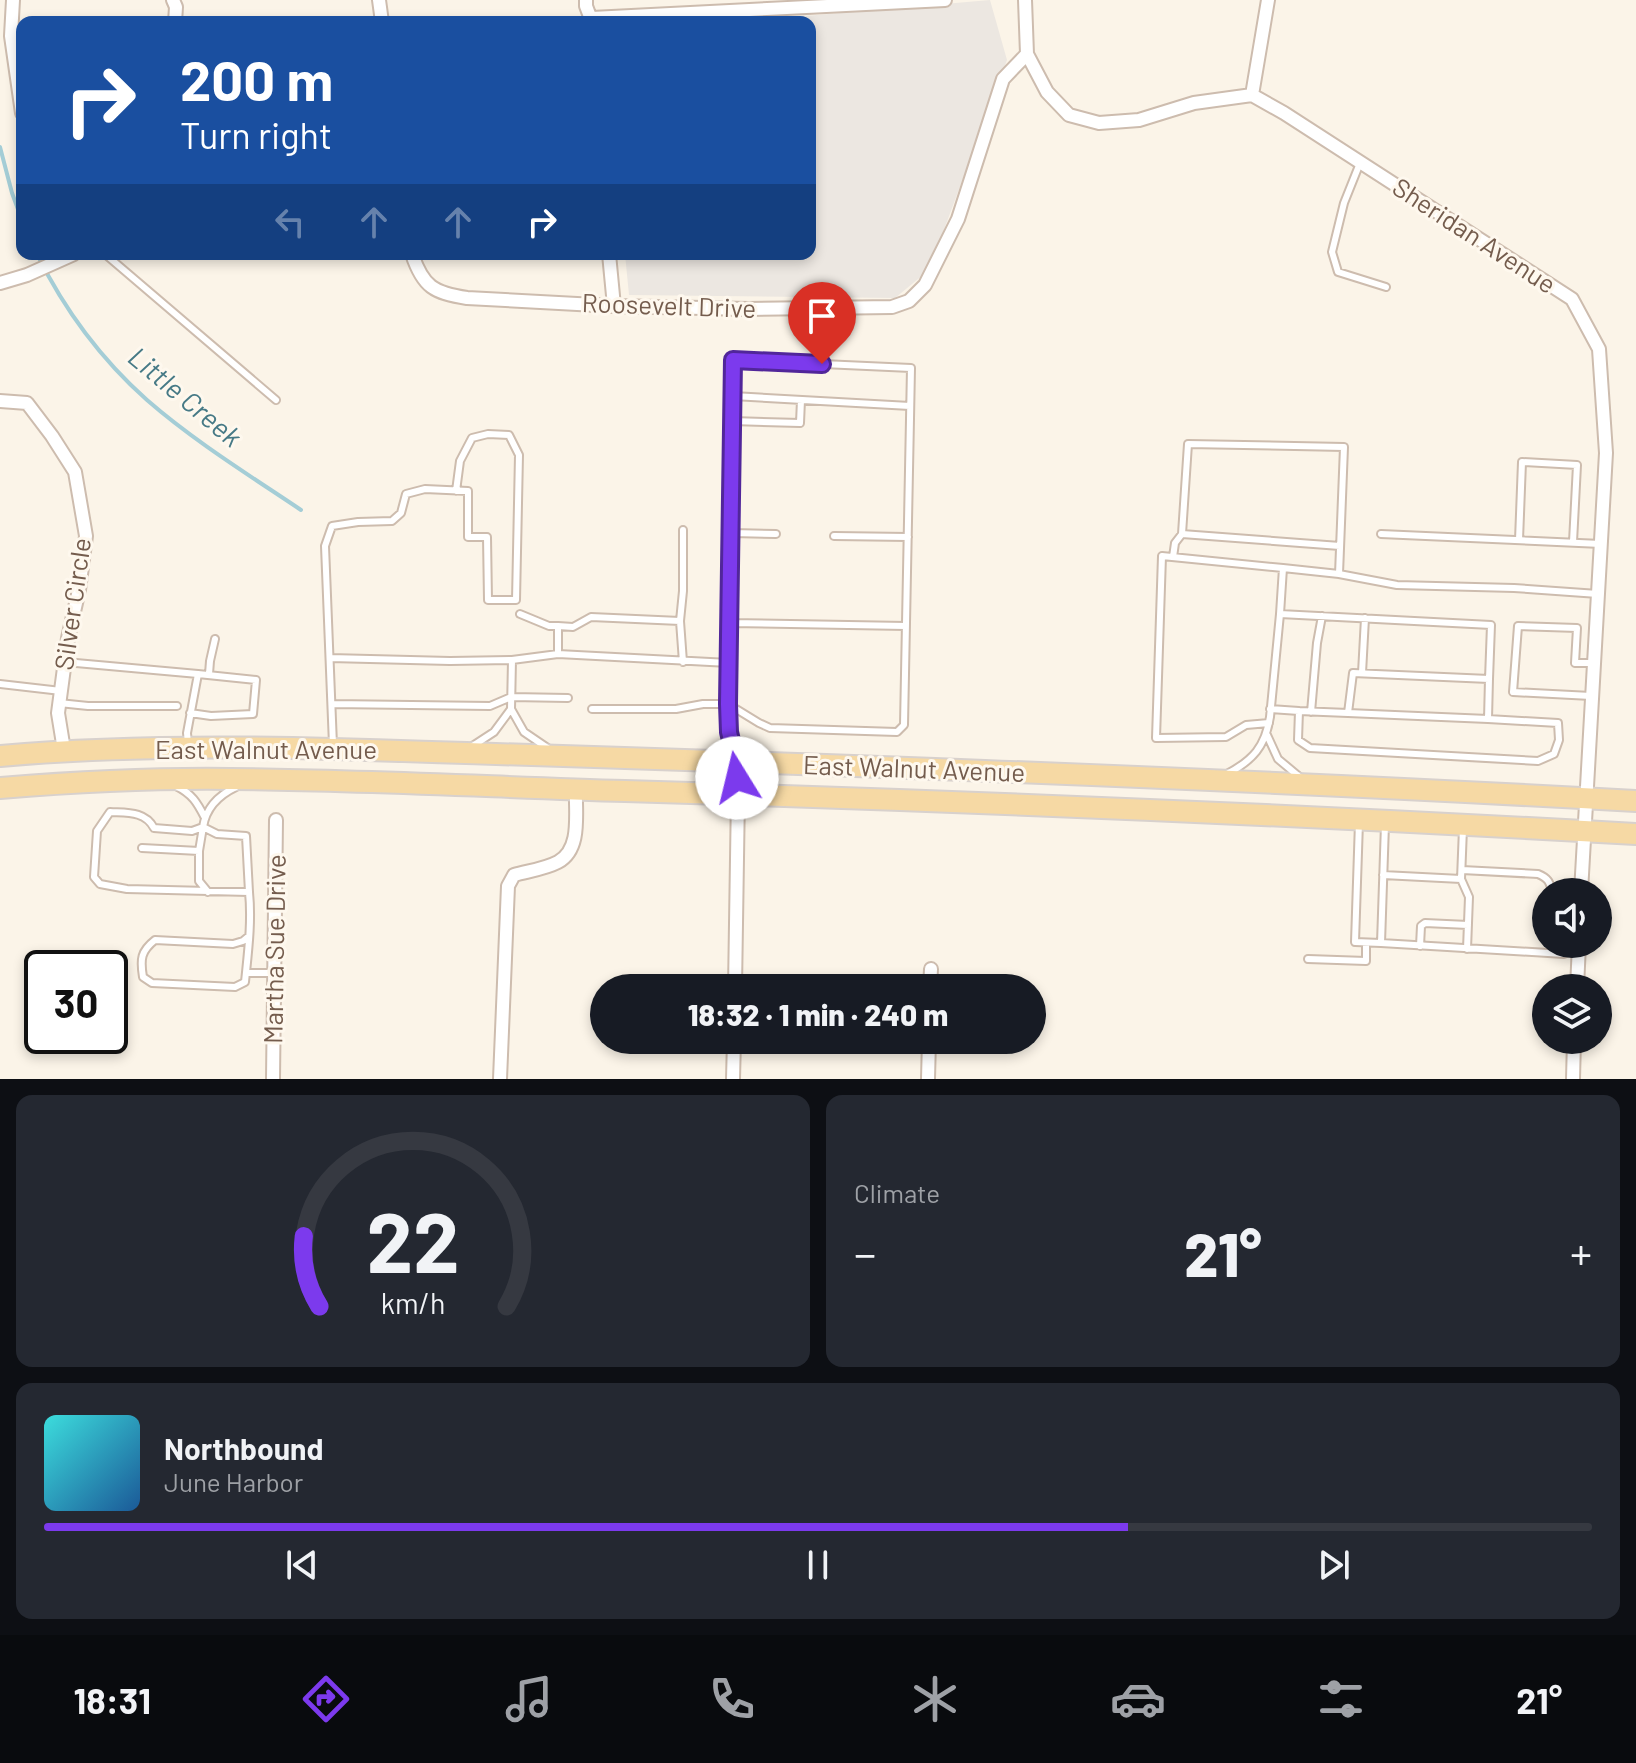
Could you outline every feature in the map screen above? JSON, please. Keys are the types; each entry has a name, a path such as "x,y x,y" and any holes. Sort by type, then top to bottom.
{"main road":[{"name":"East Walnut Avenue","path":"0,756 64,750 333,749 1217,780 1636,801"},
{"name":"East Walnut Avenue","path":"0,788 165,780 352,781 1109,807 1636,834"}],"street":[{"path":"13,0 11,36 16,77"},
{"path":"663,16 945,0"},
{"path":"1025,0 1027,54 1047,92 1069,115 1099,123 1139,120 1194,103 1252,95 1266,0"},
{"name":"Roosevelt Drive","path":"414,260 428,285 444,294 467,298 614,306 780,309 892,307 909,301 925,285 958,219 1003,79 1027,54"},
{"name":"Sheridan Avenue","path":"1252,95 1572,299 1599,349 1606,453 1582,878"},
{"path":"0,283 27,275 58,260"},
{"path":"610,260 614,306"},
{"name":"Silver Circle","path":"0,401 27,403 75,472 86,536 58,713 64,750"},
{"path":"735,974 736,762"},
{"path":"500,1079 508,886 514,875 557,863 567,855 574,844 576,790"},
{"name":"Martha Sue Drive","path":"273,1079 276,820"},
{"path":"931,969 931,974"},
{"path":"733,1079 734,1054"},
{"path":"928,1079 929,1054"},
{"path":"1573,1079 1574,1054"}],"lane":[{"path":"1360,163 1344,203 1332,252 1338,272 1386,287"},
{"path":"112,260 276,400"},
{"path":"592,709 676,709 728,704 770,728 897,732 904,725 911,368 733,360 728,704 729,732 736,762"},
{"path":"733,396 910,406"},
{"path":"732,421 800,423 801,400"},
{"path":"333,749 325,546 332,526 392,521 401,513 406,494 425,489 456,491 468,491 468,537 487,537 488,600 516,600 519,455 509,435 488,434 472,438 460,461 456,491"},
{"path":"1173,557 1175,543 1182,534 1188,444 1344,447 1339,574"},
{"path":"1519,540 1522,462 1577,465 1573,542"},
{"path":"683,530 680,621 683,662"},
{"path":"732,533 776,534"},
{"path":"1182,534 1340,546"},
{"path":"1381,534 1601,544"},
{"path":"834,536 908,537"},
{"path":"1269,723 1246,725 1226,737 1156,738 1162,556 1339,574 1397,585 1598,594"},
{"path":"1217,780 1255,755 1267,735 1283,568"},
{"path":"520,614 549,626 573,627 591,617 680,621"},
{"path":"1280,614 1491,625 1488,719"},
{"path":"1311,712 1322,616"},
{"path":"1362,673 1365,618"},
{"path":"730,623 906,626"},
{"path":"558,626 558,654"},
{"path":"1592,696 1513,692 1518,626 1577,628 1575,663 1594,663"},
{"path":"209,674 215,639"},
{"path":"330,658 512,660 558,654 729,663"},
{"path":"512,660 511,709 524,732 544,744 557,757"},
{"path":"65,662 256,680 253,714 211,716 190,713"},
{"path":"1348,713 1353,673 1489,679"},
{"path":"189,748 187,733 198,674"},
{"path":"0,684 88,706 177,706"},
{"path":"332,704 490,706 511,697 568,698"},
{"path":"463,753 494,732 511,709"},
{"path":"1270,709 1558,723 1559,740 1554,754 1538,761 1310,748 1298,740 1299,711"},
{"path":"1267,735 1278,759 1307,784"},
{"path":"208,892 199,881 199,851 205,818 215,801 230,789 257,779"},
{"path":"165,780 189,793 197,801 205,818"},
{"path":"249,892 127,889 100,884 94,877 97,831 110,812 138,814 149,819 154,828 192,831 203,827 217,834 246,836 251,912 246,973 245,982 235,987 152,983 143,977 141,965 145,948 155,940 233,944 249,936"},
{"path":"1359,819 1355,942 1532,952"},
{"path":"1381,943 1385,820"},
{"path":"1464,825 1461,879 1469,897 1467,949"},
{"path":"142,848 199,851"},
{"path":"1462,870 1538,874 1546,878"},
{"path":"1383,875 1461,879"},
{"path":"1420,946 1421,926 1425,923 1468,925"},
{"path":"1308,959 1366,961 1366,943"},
{"path":"246,973 274,973"}],"shaded area":[{"path":"990,0 1007,60 929,270 895,298 629,295 626,260 816,260 816,16 806,16"}],"waterway":[{"name":"Little Creek","path":"0,147 16,204"},
{"name":"Little Creek","path":"40,260 85,332 130,384 184,430 301,510"}],"route":[{"path":"737,778 728,704 733,360 822,364"}]}
